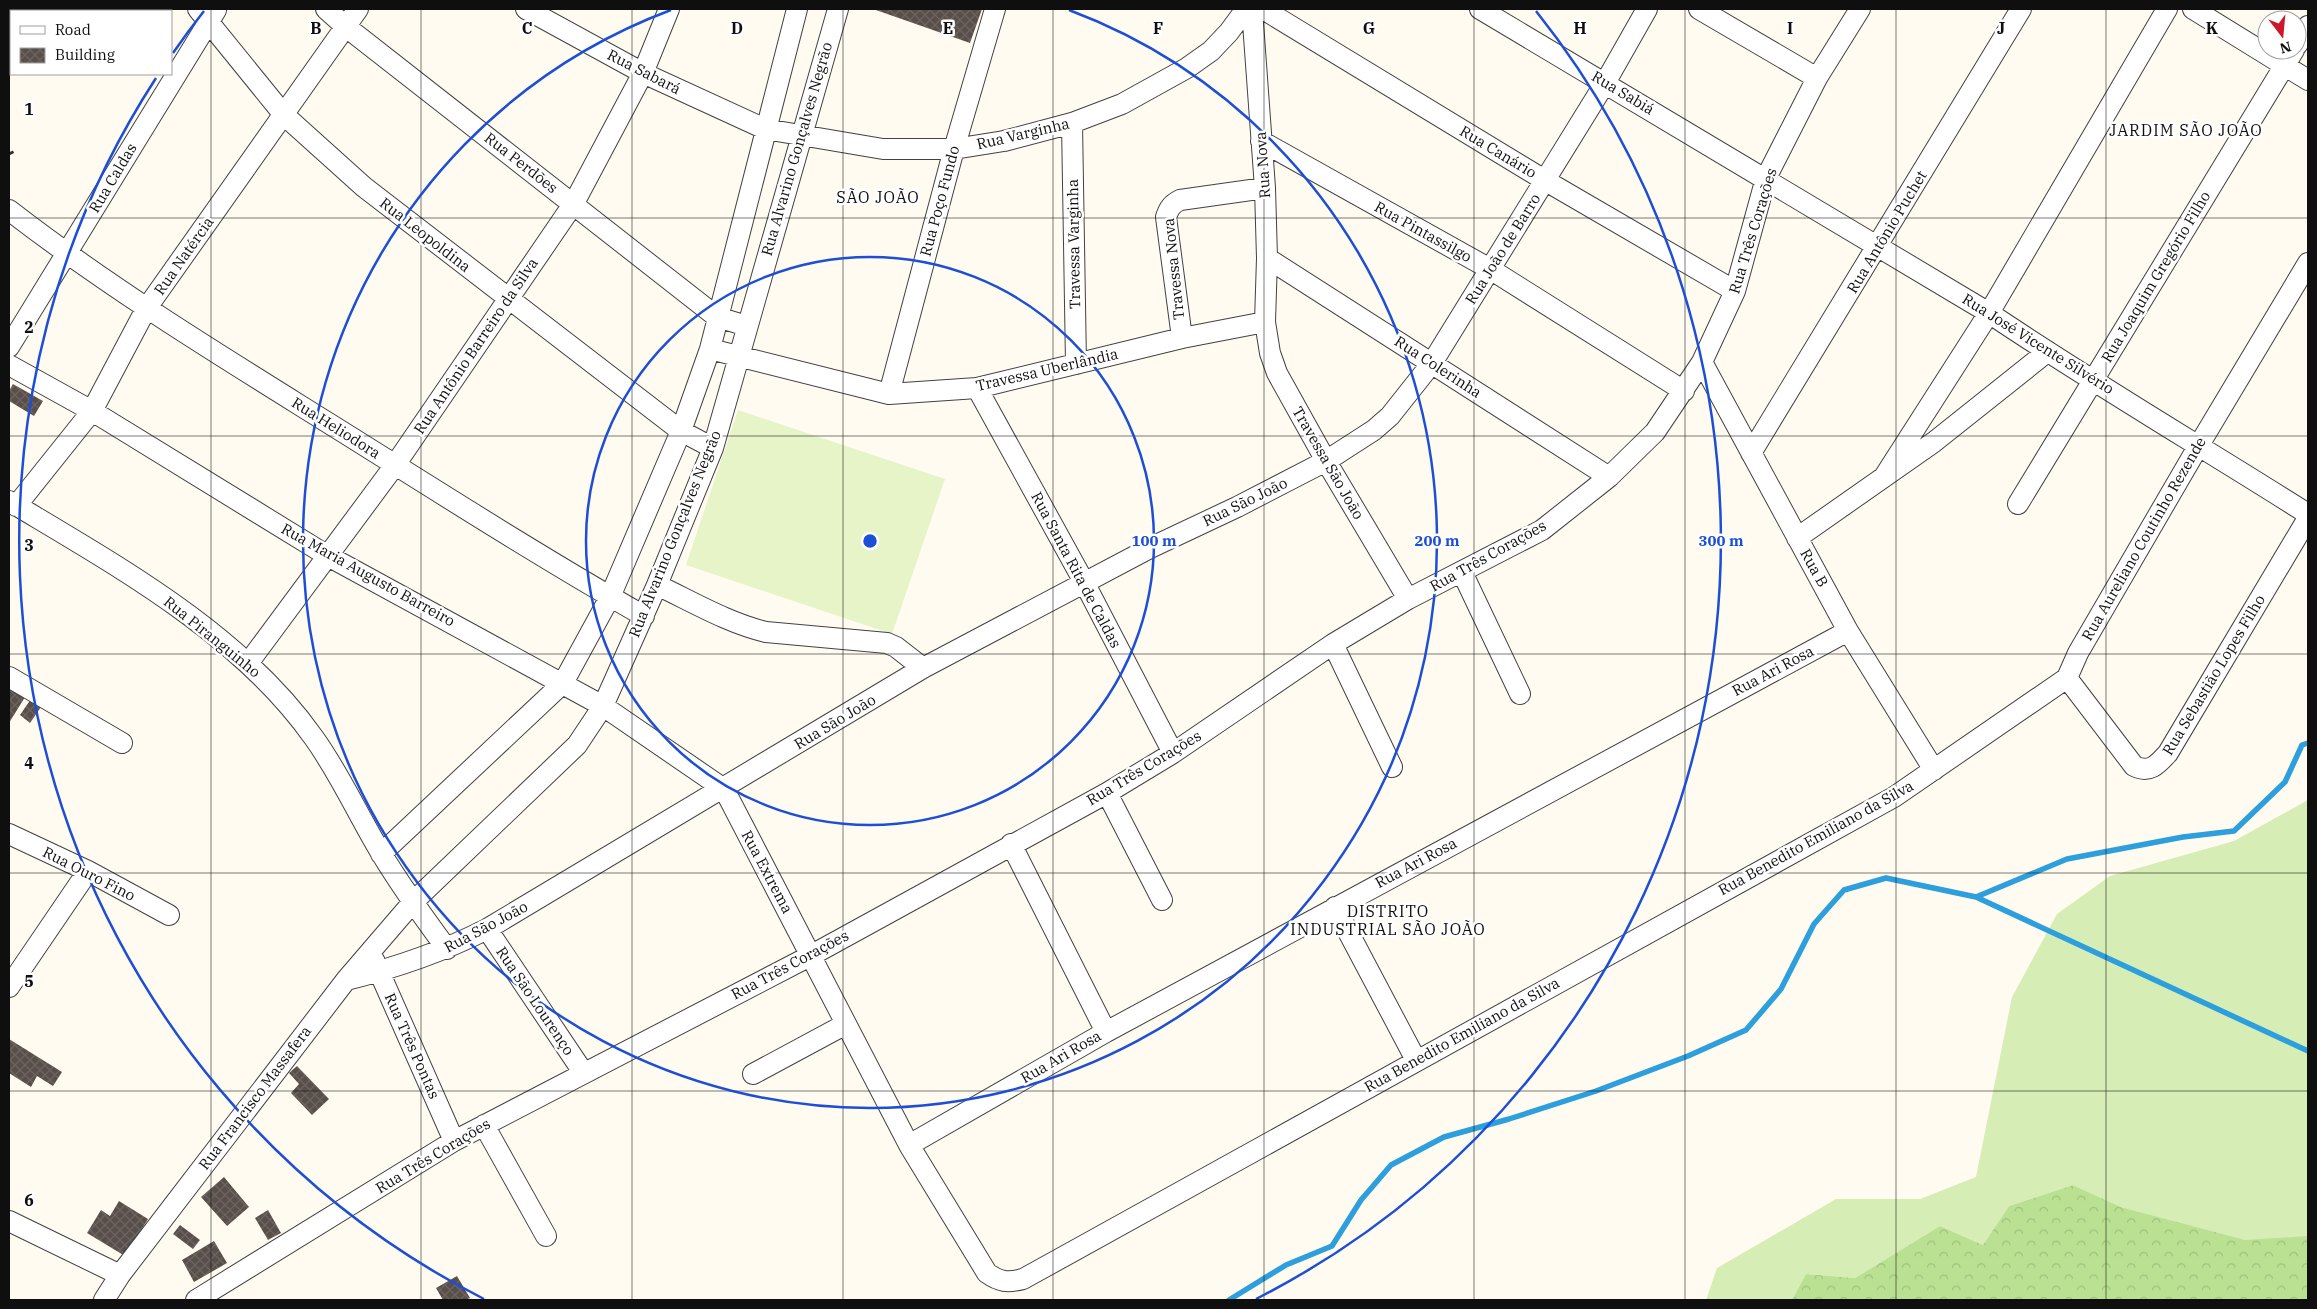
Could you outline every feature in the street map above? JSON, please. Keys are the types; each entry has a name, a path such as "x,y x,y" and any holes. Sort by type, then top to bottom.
{"street":[{"name":"Rua Perdões","path":"326,9 344,26 574,203 717,317"},
{"name":"Rua Natércia","path":"13,503 92,412 146,309 284,115 344,26 358,9"},
{"name":"Rua Sabará","path":"526,9 643,73 765,129"},
{"name":"Rua Antônio Barreiro da Silva","path":"249,662 395,465 574,203 643,73 669,9"},
{"path":"382,854 564,683 610,597 681,431 710,349 797,9"},
{"name":"Rua Alvarino Gonçalves Negrão","path":"412,902 577,745 603,706 644,616 713,448 838,9"},
{"name":"Rua Poço Fundo","path":"889,394 954,148 995,9"},
{"name":"Rua Varginha","path":"765,129 800,137 882,149 954,148 1004,141 1072,123 1122,104 1187,68 1211,51 1229,32 1246,9"},
{"name":"Rua Nova","path":"1252,9 1265,188 1267,258 1265,322"},
{"name":"Rua Canário","path":"1263,9 1546,181 1735,291"},
{"name":"Rua Sabiá","path":"1480,9 1766,178"},
{"name":"Rua João de Barro","path":"1326,461 1374,430 1390,416 1432,363 1546,181 1647,9"},
{"path":"1698,9 1817,78"},
{"name":"Rua Três Corações","path":"196,1300 454,1141 583,1072 810,956 1107,793 1173,753 1333,644 1408,599 1542,530 1609,477 1656,432 1702,362 1735,291 1766,178 1817,78 1860,9"},
{"name":"Rua Antônio Puchet","path":"1751,453 2021,9"},
{"path":"1884,477 1989,313 2167,9"},
{"path":"2193,9 2257,41"},
{"name":"Rua Leopoldina","path":"208,13 284,115 364,187 507,299 681,431 713,448"},
{"name":"Rua Caldas","path":"172,74 208,13"},
{"name":"Rua Joaquim Gregório Filho","path":"2018,504 2289,60"},
{"path":"2292,60 2308,80"},
{"name":"Rua Caldas","path":"9,347 171,75"},
{"name":"Travessa Varginha","path":"1072,123 1076,364"},
{"name":"Rua Pintassilgo","path":"1261,141 1490,269 1684,391"},
{"name":"Rua José Vicente Silvério","path":"1766,178 1989,313 2047,352 2095,380 2308,514"},
{"name":"Travessa Nova","path":"1182,338 1166,217 1169,209 1172,204 1180,200 1265,188"},
{"name":"Rua Heliodora","path":"9,210 66,254 146,309 395,465 644,616"},
{"name":"Rua Colerinha","path":"1267,258 1609,477"},
{"name":"Rua Aureliano Coutinho Rezende","path":"2067,678 2078,653 2308,263"},
{"path":"717,317 747,326"},
{"name":"Travessa Uberlândia","path":"710,349 889,394 977,388 1182,338 1265,322"},
{"name":"Travessa São João","path":"1265,322 1270,353 1277,373 1326,461 1408,599"},
{"path":"1798,538 1934,442 2047,352"},
{"name":"Rua B","path":"1702,362 1848,631 1934,770"},
{"name":"Rua Maria Augusto Barreiro","path":"9,365 92,412 328,556 564,683 603,706 724,789"},
{"name":"Rua Santa Rita de Caldas","path":"977,388 1084,582 1173,753"},
{"name":"Rua São João","path":"346,980 379,972 447,949 487,929 724,789 923,668 1084,582 1326,461"},
{"name":"Rua Piranguinho","path":"13,503 160,594 249,662 282,698 315,739 412,902 447,949"},
{"name":"Rua Sebastião Lopes Filho","path":"2067,678 2134,766 2142,770 2150,770 2168,753 2308,518"},
{"path":"1462,572 1520,694"},
{"path":"657,585 734,622 766,632 887,643 923,668"},
{"name":"Rua Ari Rosa","path":"910,1145 1106,1032 1848,631"},
{"path":"1333,644 1392,768"},
{"path":"9,677 122,743"},
{"path":"1934,770 2067,678"},
{"name":"Rua Benedito Emiliano da Silva","path":"987,1273 998,1281 1023,1280 1416,1060 1894,797 1934,770"},
{"name":"Rua Extrema","path":"724,789 910,1145 987,1273"},
{"path":"1107,793 1162,900"},
{"name":"Rua Ouro Fino","path":"9,834 88,871 169,915"},
{"path":"1011,844 1106,1032"},
{"path":"9,987 88,871"},
{"name":"Rua Francisco Massafera","path":"104,1300 120,1275 346,980 412,902"},
{"path":"1335,907 1416,1060"},
{"name":"Rua São Lourenço","path":"487,929 583,1072"},
{"name":"Rua Três Pontas","path":"370,951 454,1141"},
{"path":"753,1074 846,1024"},
{"path":"484,1125 546,1236"},
{"path":"9,1221 120,1275"}],"path":[{"path":"9,154 15,152"}],"green space":[{"path":"738,410 945,479 892,634 686,565"},
{"path":"2308,800 2308,1238 2254,1243 2121,1207 2073,1185 2009,1206 1983,1245 1940,1226 1855,1278 1806,1274 1792,1300 1706,1300 1717,1268 1836,1199 1920,1199 1976,1177 2012,997 2057,914 2110,876 2234,841"},
{"path":"2073,1185 2121,1207 2245,1240 2308,1236 2308,1300 1792,1300 1806,1274 1855,1278 1940,1226 1983,1245 2009,1206"}],"building":[{"path":"873,9 982,9 970,43"},
{"path":"13,384 43,401 34,416 9,401 9,391"},
{"path":"9,687 25,697 9,723"},
{"path":"31,699 41,707 30,723 20,715"},
{"path":"9,1039 62,1072 53,1086 37,1076 31,1087 9,1073"},
{"path":"297,1066 329,1099 312,1115 291,1093 299,1084 289,1073"},
{"path":"224,1177 249,1207 227,1226 201,1197"},
{"path":"119,1201 148,1219 125,1256 87,1233 101,1210 110,1216"},
{"path":"268,1210 281,1233 268,1240 255,1218"},
{"path":"180,1225 200,1240 193,1249 173,1234"},
{"path":"214,1241 227,1263 194,1282 182,1260"},
{"path":"457,1276 470,1298 466,1300 443,1300 436,1288"}],"waterway":[{"path":"1229,1300 1286,1265 1332,1246 1361,1200 1391,1165 1444,1137 1509,1119 1596,1091 1688,1056 1746,1030 1781,989 1814,924 1844,890 1886,878 1976,897 2067,859 2183,837 2234,831 2285,782 2302,745 2308,743"},
{"path":"1976,897 2308,1051"}],"district":[{"name":"JARDIM SÃO JOÃO","path":"2186,130"},
{"name":"SÃO JOÃO","path":"878,197"},
{"name":"DISTRITO INDUSTRIAL SÃO JOÃO","path":"1388,920"}]}
